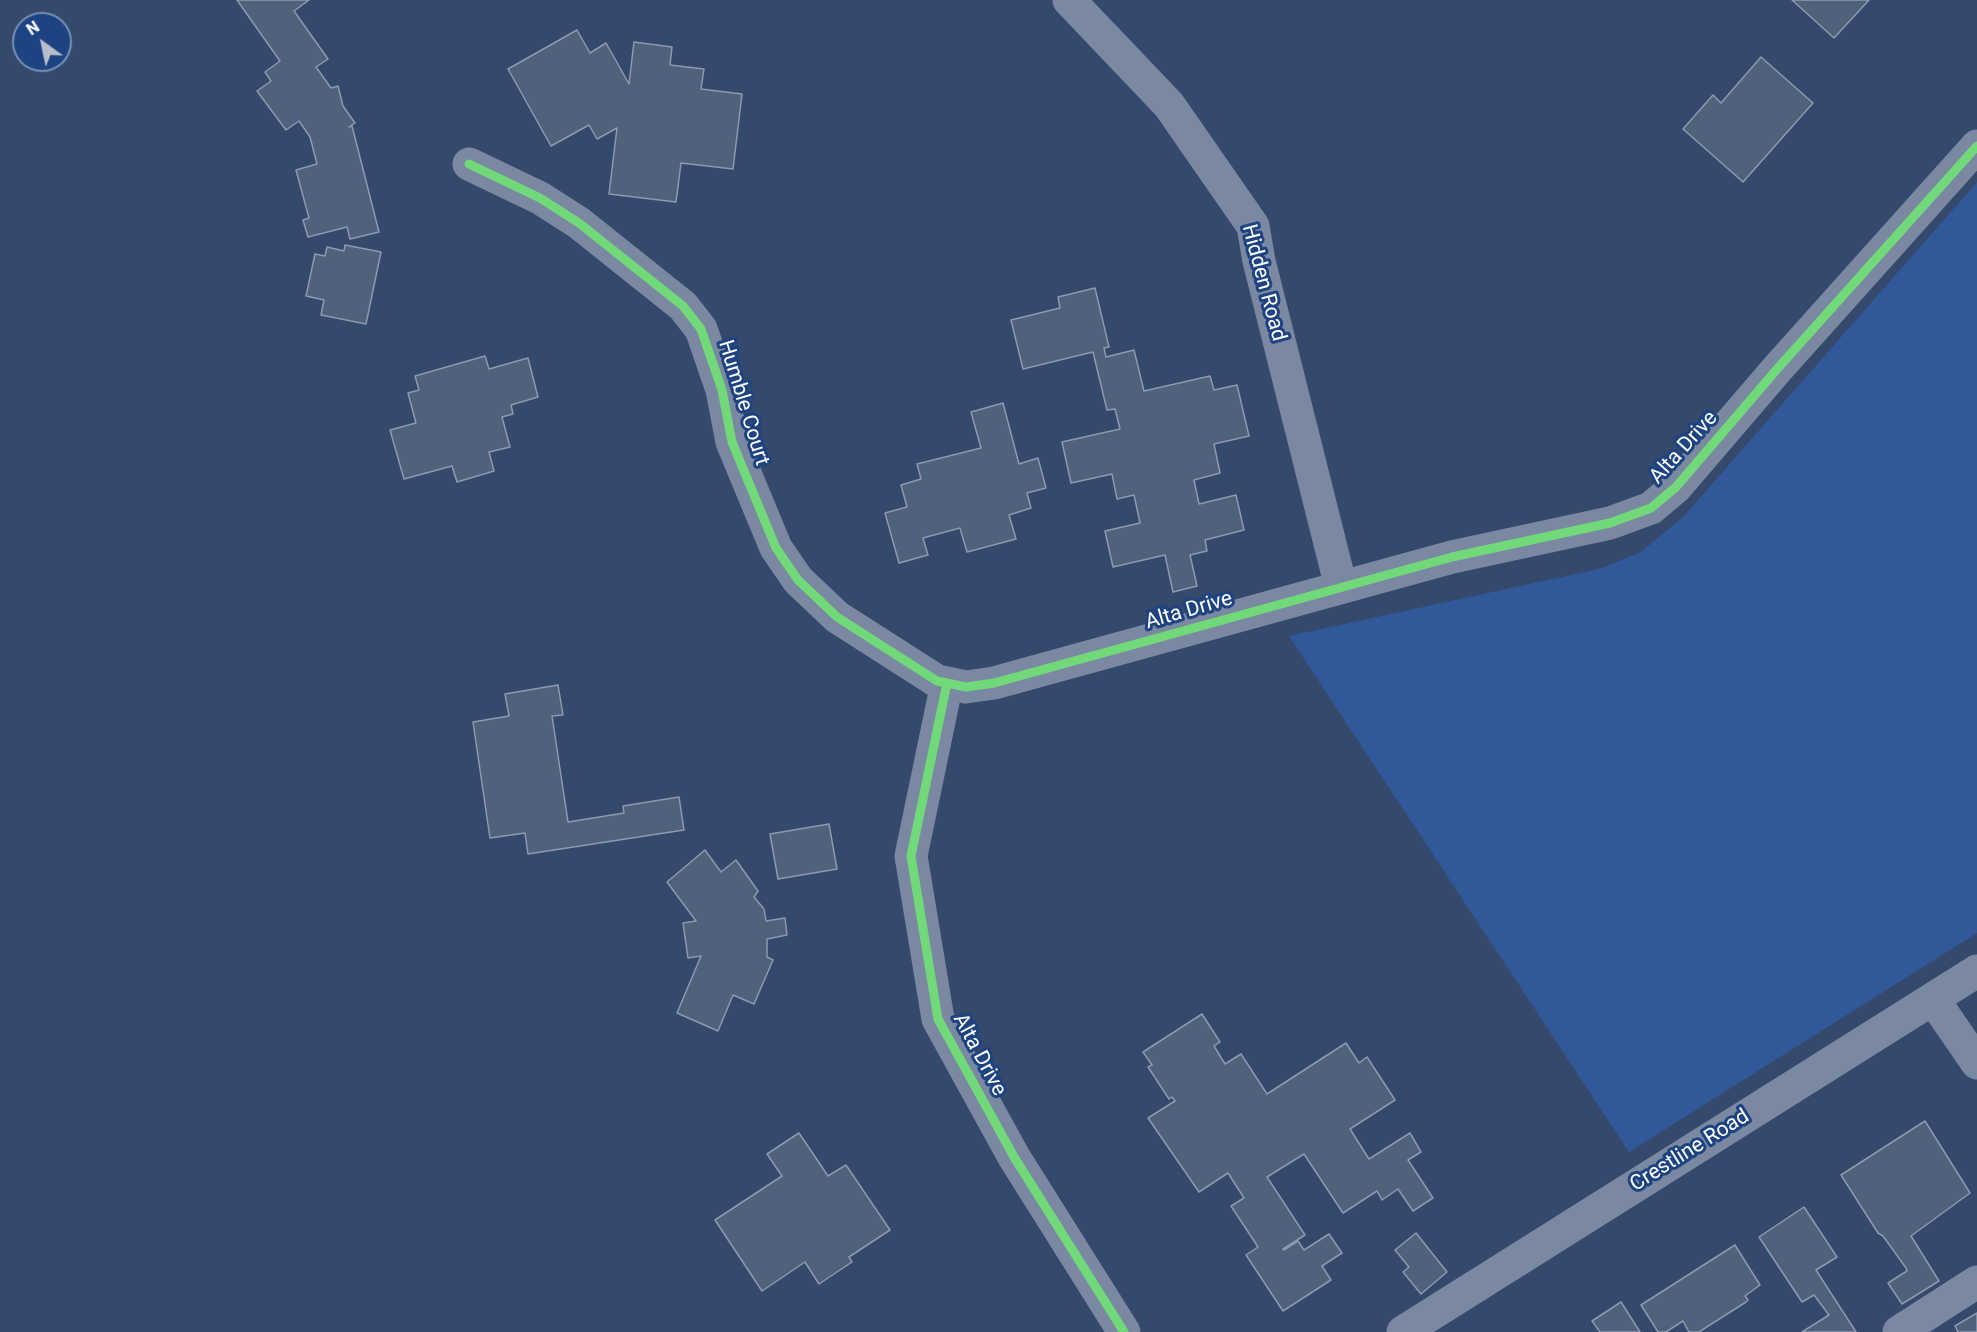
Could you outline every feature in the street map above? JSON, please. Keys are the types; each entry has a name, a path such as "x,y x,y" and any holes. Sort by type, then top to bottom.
{"street":[{"name":"Hidden Road","path":"1069,0 1169,105 1253,226 1258,261 1341,587"},
{"name":"Alta Drive","path":"1124,1332 1014,1157 938,1019 911,856 947,683 966,687 994,683 1452,557 1610,523 1651,508 1676,487 1778,368 1977,146"},
{"name":"Humble Court","path":"469,164 540,198 579,224 683,306 701,328 722,390 732,442 776,548 798,580 837,616 937,681 947,683"},
{"name":"Crestline Road","path":"1403,1332 1977,971"},
{"path":"1933,999 1977,1063"},
{"path":"1899,1332 1977,1282"}],"shaded area":[{"path":"1977,182 1977,933 1629,1152 1289,636 1599,569 1641,552 1684,516"}],"building":[{"path":"237,0 309,0 294,11 328,59 316,67 331,88 338,86 343,106 355,123 349,127 352,126 379,232 350,239 347,227 308,237 303,220 309,218 296,170 317,164 310,137 299,121 286,130 257,91 271,81 265,72 280,61"},
{"path":"1792,0 1869,0 1834,38"},
{"path":"577,30 590,53 606,43 629,84 634,42 672,47 670,65 704,69 701,89 742,94 733,169 681,163 676,202 609,194 617,128 597,139 589,125 551,146 508,69"},
{"path":"1761,57 1813,103 1743,182 1683,129 1713,95 1721,103"},
{"path":"345,245 381,252 366,324 321,315 324,300 306,296 315,254 325,256 327,247 344,251"},
{"path":"1095,288 1109,347 1104,348 1106,357 1134,350 1144,391 1210,376 1214,390 1237,385 1249,436 1214,444 1220,473 1194,480 1199,504 1236,495 1244,530 1205,540 1207,551 1190,555 1197,586 1173,592 1165,555 1113,567 1105,531 1140,523 1134,495 1117,499 1112,474 1071,483 1062,442 1120,429 1115,409 1107,410 1093,352 1023,369 1011,320 1060,308 1058,297"},
{"path":"485,356 489,369 528,358 538,397 511,405 513,414 502,417 510,447 489,452 494,471 457,482 452,466 404,479 390,430 416,423 408,393 419,390 415,376"},
{"path":"1003,403 1019,464 1038,458 1046,488 1027,493 1031,508 1009,515 1016,539 967,552 960,528 923,538 928,555 899,563 885,513 907,507 901,485 921,479 917,464 981,448 971,412"},
{"path":"558,685 563,715 552,716 568,822 624,813 623,806 679,797 684,830 528,854 525,833 490,838 473,722 509,716 505,694"},
{"path":"829,824 837,869 778,879 770,834"},
{"path":"705,850 721,872 736,860 758,891 754,897 764,909 766,921 785,918 787,935 767,939 767,957 773,960 754,1004 733,995 718,1031 677,1013 701,956 688,958 683,923 696,921 667,882"},
{"path":"1202,1014 1220,1042 1214,1046 1225,1064 1241,1054 1267,1094 1346,1043 1359,1063 1367,1057 1395,1100 1350,1129 1369,1159 1410,1133 1421,1152 1408,1160 1433,1198 1413,1211 1398,1189 1382,1200 1377,1191 1343,1213 1304,1154 1267,1177 1305,1235 1283,1249 1298,1241 1304,1250 1329,1234 1342,1253 1322,1266 1331,1280 1283,1311 1246,1255 1258,1247 1231,1206 1244,1198 1228,1173 1199,1192 1148,1118 1175,1101 1172,1097 1169,1099 1148,1067 1152,1065 1143,1052"},
{"path":"1925,1121 1970,1193 1911,1236 1939,1281 1902,1304 1888,1283 1907,1271 1906,1268 1883,1236 1878,1233 1841,1175"},
{"path":"799,1133 828,1176 846,1165 890,1230 849,1257 852,1262 819,1284 805,1262 762,1291 715,1220 782,1176 767,1154"},
{"path":"1804,1207 1837,1257 1816,1270 1856,1332 1802,1332 1829,1315 1814,1295 1802,1302 1759,1237"},
{"path":"1416,1233 1447,1272 1421,1294 1403,1272 1409,1267 1395,1250"},
{"path":"1735,1245 1760,1285 1745,1296 1748,1300 1699,1332 1689,1332 1683,1321 1666,1332 1658,1332 1641,1305"},
{"path":"1621,1302 1640,1332 1600,1332 1592,1321"},
{"path":"1977,1313 1977,1332 1958,1332 1955,1326"}],"cycle path":[{"path":"469,164 540,198 579,223 683,306 701,329 722,390 732,442 776,548 798,580 837,617 937,681 966,687 994,683 1452,557 1610,523 1651,508 1676,487 1778,368 1977,146"},
{"path":"947,683 911,856 938,1019 1014,1157 1124,1332"}]}
